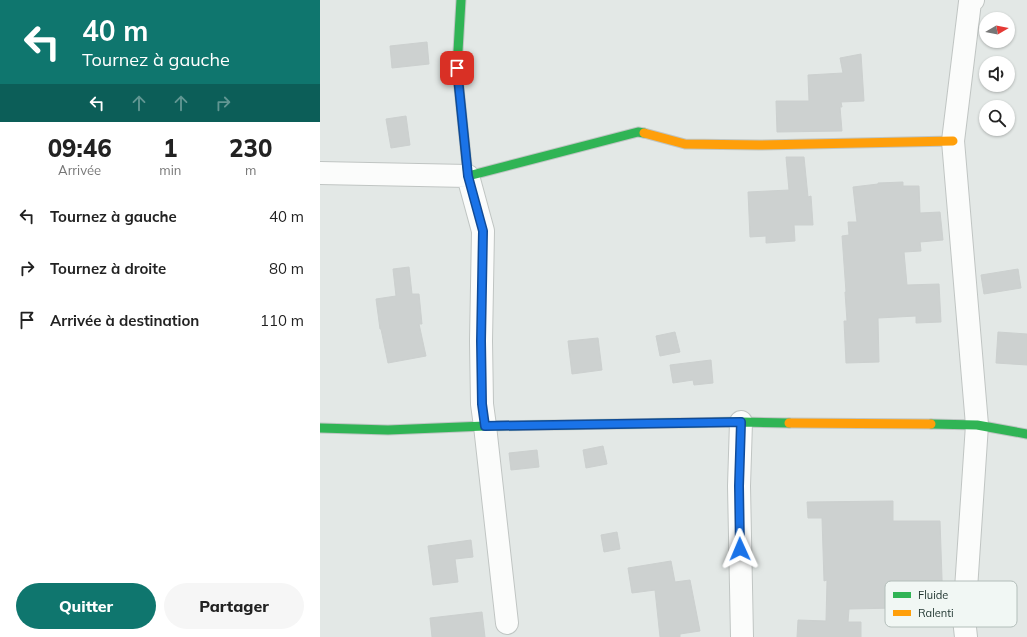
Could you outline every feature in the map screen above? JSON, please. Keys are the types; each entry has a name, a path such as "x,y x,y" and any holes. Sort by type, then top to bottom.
{"street":[{"path":"461,0 457,68 468,176 483,231 481,341 482,404 507,623"},
{"path":"967,581 977,425 953,142 970,2 972,0"},
{"path":"320,173 468,176 638,132 685,144 759,145 953,142"},
{"path":"741,422 739,486 742,637"},
{"path":"320,428 388,430 485,426 741,422 977,425 1027,434"},
{"path":"965,627 966,637"}],"building":[{"path":"427,42 429,64 392,68 390,46"},
{"path":"861,54 864,101 841,102 842,131 777,132 776,101 809,101 808,75 843,73 840,58"},
{"path":"406,116 410,145 391,148 386,119"},
{"path":"786,157 804,157 808,197 811,196 813,225 794,225 795,241 766,243 766,236 750,237 748,192 789,190"},
{"path":"903,182 903,186 919,186 920,213 940,212 943,240 920,242 921,251 904,252 907,285 939,284 941,322 916,323 916,316 878,318 879,362 846,363 844,321 847,321 842,236 849,235 848,222 857,222 853,187 878,183"},
{"path":"409,267 412,294 419,294 422,324 419,324 426,356 388,363 380,329 376,299 396,296 393,269"},
{"path":"1018,269 1021,288 984,294 981,275"},
{"path":"675,332 680,352 660,356 656,336"},
{"path":"998,332 1027,334 1027,365 996,363"},
{"path":"598,338 602,370 572,374 568,341"},
{"path":"711,360 713,383 694,385 693,380 673,383 670,365"},
{"path":"603,446 607,464 586,468 583,450"},
{"path":"537,450 539,467 511,470 509,453"},
{"path":"893,501 893,521 940,521 942,581 885,581 885,608 849,609 848,622 861,622 861,637 797,637 798,620 826,621 827,580 824,581 822,518 808,518 807,502"},
{"path":"617,532 620,549 604,552 601,535"},
{"path":"471,540 473,557 455,559 458,582 433,585 428,546"},
{"path":"671,561 675,582 690,580 700,631 680,634 680,637 660,637 655,590 632,593 628,568"},
{"path":"482,612 485,637 432,637 430,618"}],"traffic: fast":[{"path":"461,0 457,68 468,176 638,132 644,133"},
{"path":"320,428 388,430 485,426 741,422 789,423"},
{"path":"931,424 977,425 1027,434"}],"traffic: slow":[{"path":"644,133 685,144 759,145 953,141"},
{"path":"789,423 931,424"}],"route":[{"path":"457,68 468,176 483,231 481,341 482,404 485,426 741,422 739,486 740,549"}]}
